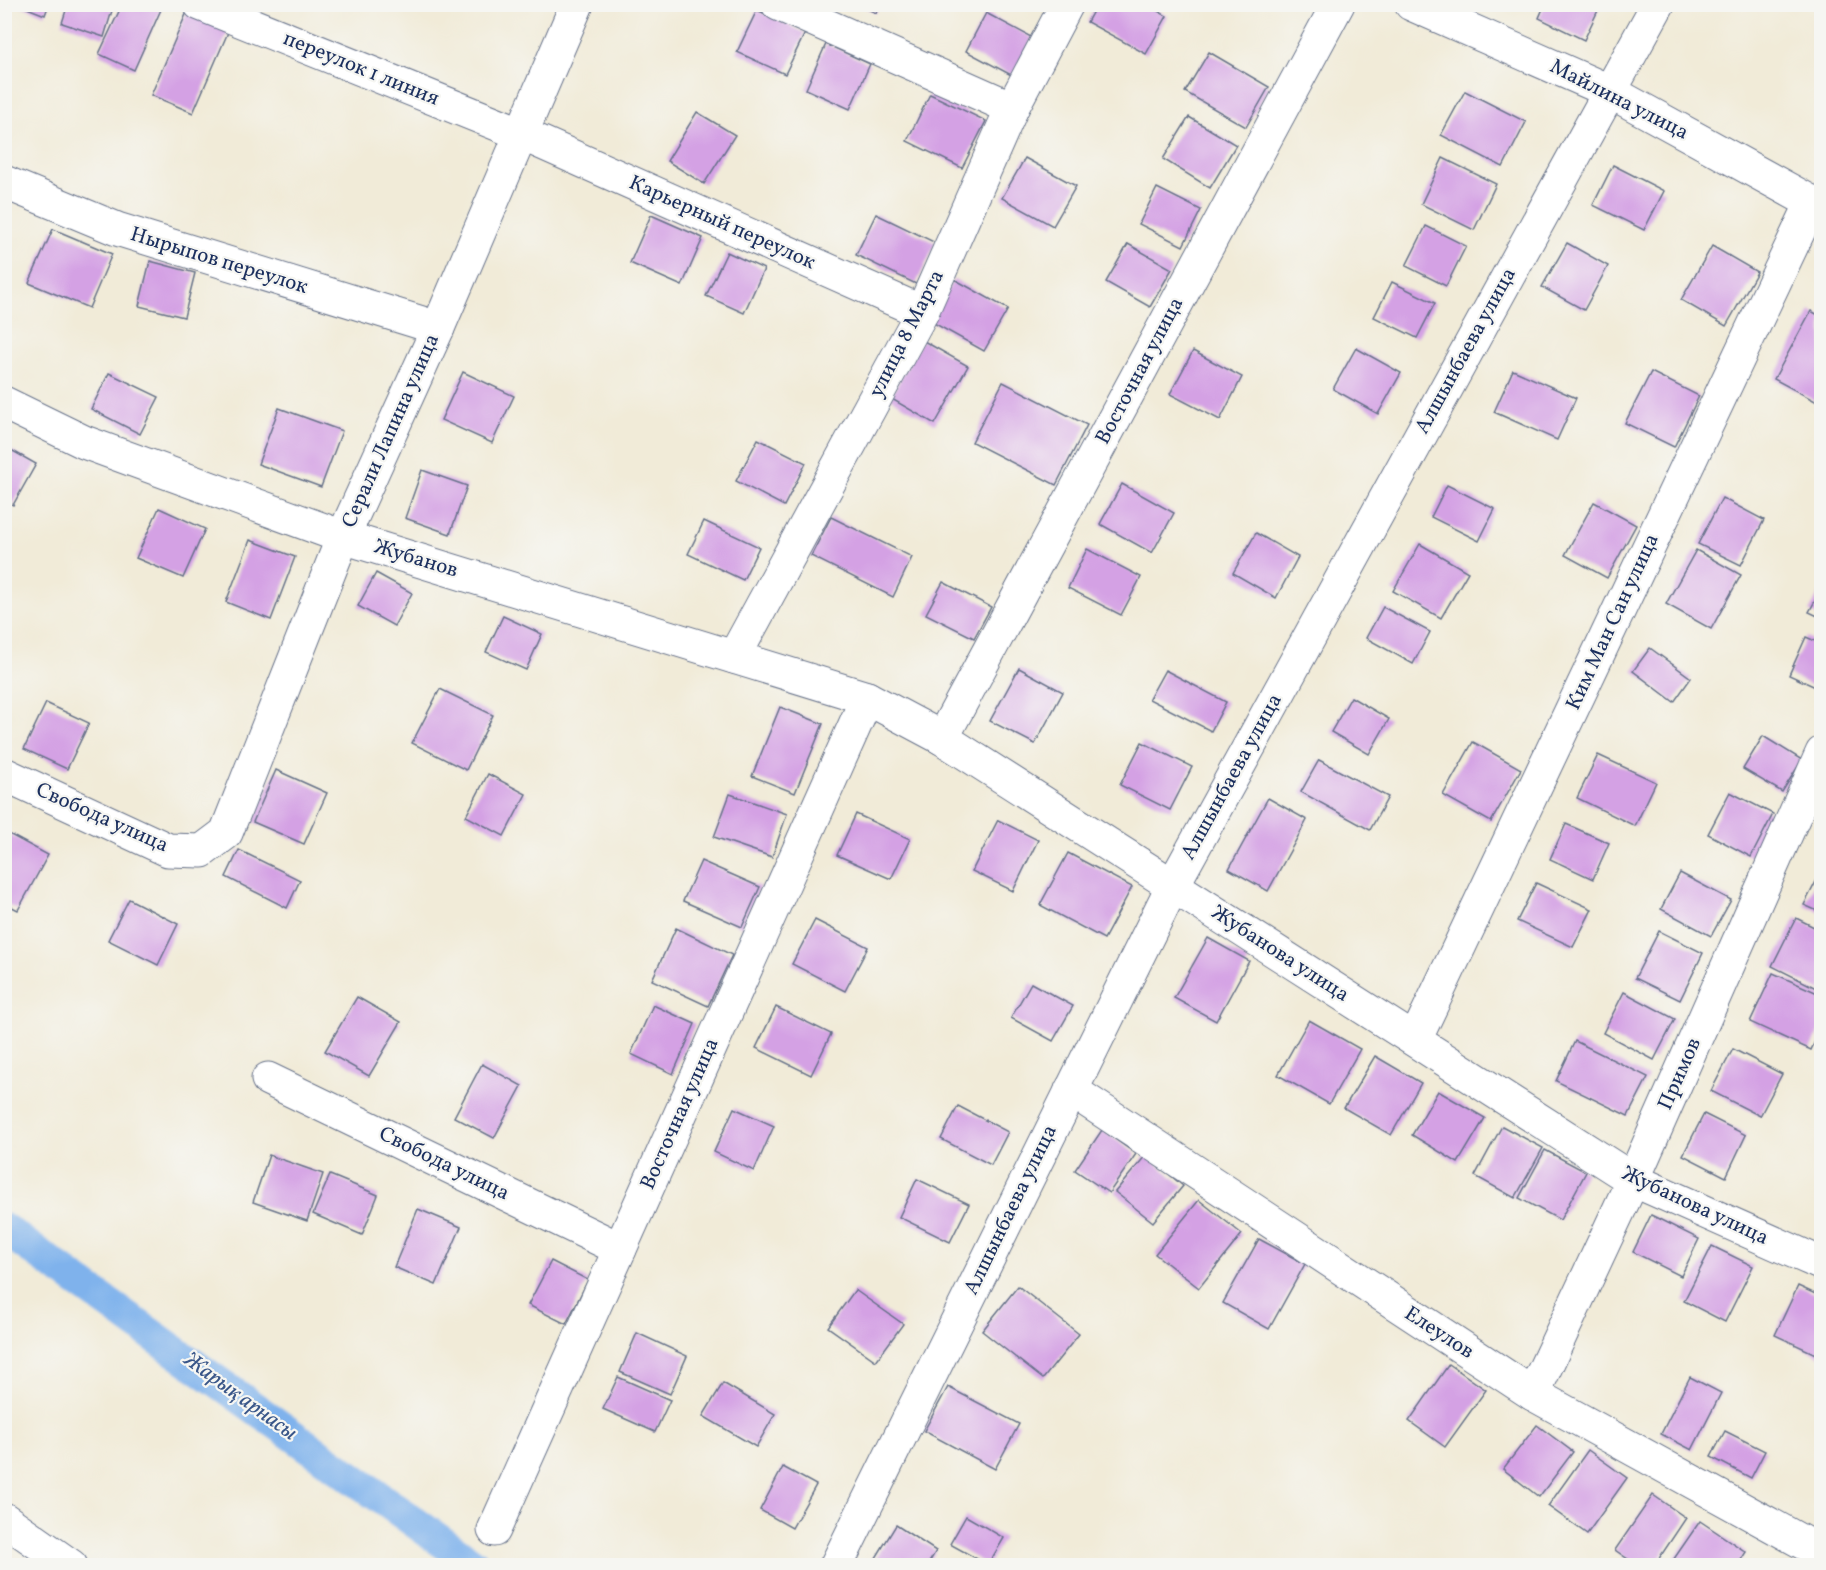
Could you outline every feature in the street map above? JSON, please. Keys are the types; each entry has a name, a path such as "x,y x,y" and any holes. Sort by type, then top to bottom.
{"street":[{"name":"переулок 1 линия","path":"200,4 522,134"},
{"name":"Серали Лапина улица","path":"202,851 225,833 343,537 438,328 577,4"},
{"path":"778,4 1012,108"},
{"name":"улица 8 Марта","path":"734,657 922,312 1012,108 1067,4"},
{"name":"Восточная улица","path":"942,738 1338,4"},
{"name":"Майлина улица","path":"1411,4 1609,91 1817,206"},
{"name":"Алшынбаева улица","path":"836,1566 1173,885 1658,4"},
{"name":"Карьерный переулок","path":"522,134 922,312"},
{"name":"Нырыпов переулок","path":"4,182 117,229 438,328"},
{"name":"Ким Ман Сан улица","path":"1415,1040 1817,206"},
{"name":"Жубанов","path":"4,403 84,442 343,537 734,657"},
{"name":"Жубанова улица","path":"734,657 867,698 942,738 1633,1180 1821,1263"},
{"name":"Восточная улица","path":"494,1530 867,698"},
{"name":"Примов","path":"1533,1394 1633,1180 1821,753"},
{"name":"Свобода улица","path":"4,774 168,850 202,851"},
{"name":"Свобода улица","path":"268,1079 620,1249"},
{"name":"Елеулов","path":"1071,1090 1533,1394 1821,1553"},
{"path":"4,1519 71,1566"}],"building":[{"path":"17,4 49,4 45,15"},
{"path":"68,4 114,4 104,37 62,23"},
{"path":"857,4 880,4 876,13"},
{"path":"1097,4 1145,4 1167,16 1146,54 1087,22"},
{"path":"1545,4 1601,4 1584,40 1539,18"},
{"path":"122,5 163,5 134,70 99,54"},
{"path":"757,10 805,33 785,74 737,52"},
{"path":"187,12 229,30 193,113 151,95"},
{"path":"986,13 1033,38 1013,76 966,51"},
{"path":"826,44 870,64 850,109 806,89"},
{"path":"1209,52 1269,87 1246,127 1185,92"},
{"path":"1465,91 1526,122 1503,167 1441,135"},
{"path":"930,94 986,121 962,168 907,141"},
{"path":"697,112 735,135 704,184 667,161"},
{"path":"1189,117 1236,145 1210,188 1163,159"},
{"path":"1025,158 1076,186 1053,226 1002,198"},
{"path":"1443,158 1496,184 1474,230 1421,204"},
{"path":"1613,165 1664,191 1644,230 1593,205"},
{"path":"1157,188 1201,210 1183,246 1139,224"},
{"path":"876,214 936,243 916,284 856,255"},
{"path":"651,215 703,238 682,286 630,263"},
{"path":"1426,226 1466,246 1446,286 1406,266"},
{"path":"53,229 112,254 89,308 29,283"},
{"path":"1567,243 1608,266 1584,310 1542,287"},
{"path":"1128,244 1172,269 1150,307 1106,282"},
{"path":"1712,246 1757,272 1726,326 1681,300"},
{"path":"727,252 764,269 744,313 706,296"},
{"path":"150,261 195,273 184,317 139,306"},
{"path":"954,279 1008,309 984,351 930,321"},
{"path":"1392,282 1435,303 1417,338 1374,317"},
{"path":"1811,311 1822,317 1822,394 1817,402 1774,379"},
{"path":"922,340 968,366 935,424 890,398"},
{"path":"1356,348 1401,373 1378,414 1333,389"},
{"path":"1193,351 1242,377 1220,420 1170,394"},
{"path":"1513,370 1576,398 1557,440 1494,412"},
{"path":"463,372 514,396 492,443 441,420"},
{"path":"1651,372 1699,396 1674,447 1625,423"},
{"path":"109,373 159,397 140,434 91,409"},
{"path":"1003,382 1087,425 1056,485 972,442"},
{"path":"279,408 342,431 321,487 258,464"},
{"path":"758,439 806,463 784,506 736,481"},
{"path":"4,446 36,464 13,505 4,500"},
{"path":"422,470 467,486 450,534 405,518"},
{"path":"1122,484 1174,513 1152,553 1100,524"},
{"path":"1447,485 1495,509 1479,541 1431,517"},
{"path":"1722,498 1764,520 1741,565 1698,544"},
{"path":"1594,502 1636,525 1607,578 1565,555"},
{"path":"159,508 205,529 183,578 136,558"},
{"path":"831,517 912,557 893,597 811,556"},
{"path":"704,521 759,547 743,580 688,554"},
{"path":"1256,533 1298,557 1276,598 1233,573"},
{"path":"250,540 295,557 271,620 226,602"},
{"path":"1420,544 1468,572 1441,618 1393,591"},
{"path":"1087,549 1141,577 1121,615 1068,588"},
{"path":"1696,550 1741,575 1711,629 1666,604"},
{"path":"376,573 412,593 394,626 358,606"},
{"path":"943,582 991,607 974,638 926,614"},
{"path":"1822,588 1822,618 1809,612"},
{"path":"1383,607 1430,632 1413,664 1366,638"},
{"path":"503,616 542,634 526,670 486,652"},
{"path":"1806,637 1822,644 1822,690 1789,675"},
{"path":"1650,648 1691,678 1674,702 1633,671"},
{"path":"1019,668 1063,692 1035,744 990,721"},
{"path":"1165,670 1226,702 1211,731 1149,699"},
{"path":"440,689 493,715 466,770 412,743"},
{"path":"1351,697 1389,719 1369,754 1331,732"},
{"path":"46,703 89,723 67,769 24,749"},
{"path":"780,707 823,724 795,793 752,776"},
{"path":"1763,736 1802,760 1782,792 1743,769"},
{"path":"1142,742 1192,767 1170,810 1120,785"},
{"path":"1473,742 1521,769 1491,822 1443,795"},
{"path":"1598,755 1656,782 1635,826 1577,798"},
{"path":"1319,760 1388,797 1370,830 1301,792"},
{"path":"276,770 327,793 304,844 253,822"},
{"path":"488,774 526,794 504,836 466,816"},
{"path":"1730,792 1773,814 1751,857 1708,834"},
{"path":"730,794 787,814 772,857 714,837"},
{"path":"1268,798 1307,820 1268,891 1229,869"},
{"path":"856,814 910,839 891,879 837,855"},
{"path":"998,820 1038,840 1013,891 972,871"},
{"path":"1566,824 1609,843 1593,879 1550,859"},
{"path":"7,833 48,855 18,910 4,903"},
{"path":"239,850 300,880 287,908 226,877"},
{"path":"1068,853 1132,887 1104,939 1040,905"},
{"path":"701,861 760,887 742,927 683,901"},
{"path":"1822,870 1822,913 1804,905"},
{"path":"1680,873 1731,900 1711,936 1661,909"},
{"path":"1536,883 1592,909 1573,947 1517,921"},
{"path":"129,899 178,924 158,965 108,940"},
{"path":"1796,918 1822,931 1822,991 1772,966"},
{"path":"815,920 868,947 845,991 792,964"},
{"path":"676,928 732,955 708,1006 652,980"},
{"path":"1659,931 1703,953 1680,1000 1635,978"},
{"path":"1208,938 1249,961 1216,1021 1174,998"},
{"path":"1773,973 1822,995 1822,1026 1811,1050 1750,1022"},
{"path":"1031,983 1073,1006 1053,1041 1011,1018"},
{"path":"1624,992 1675,1019 1654,1060 1603,1033"},
{"path":"357,997 401,1022 369,1076 325,1051"},
{"path":"653,1005 695,1024 673,1074 631,1054"},
{"path":"776,1007 831,1034 811,1075 756,1048"},
{"path":"1309,1020 1360,1049 1329,1104 1278,1075"},
{"path":"1575,1041 1648,1077 1628,1116 1556,1081"},
{"path":"1733,1049 1782,1074 1760,1116 1711,1091"},
{"path":"1375,1056 1421,1083 1391,1135 1344,1108"},
{"path":"482,1064 522,1086 494,1138 454,1117"},
{"path":"1438,1091 1485,1118 1458,1163 1412,1135"},
{"path":"958,1106 1008,1132 991,1165 941,1139"},
{"path":"734,1108 774,1126 754,1171 714,1152"},
{"path":"1704,1114 1746,1135 1726,1177 1683,1155"},
{"path":"1502,1126 1543,1148 1515,1198 1475,1176"},
{"path":"1102,1130 1136,1154 1109,1193 1075,1170"},
{"path":"1545,1150 1586,1172 1560,1220 1519,1198"},
{"path":"269,1155 323,1174 307,1221 253,1202"},
{"path":"1146,1155 1183,1186 1153,1222 1115,1192"},
{"path":"330,1175 378,1195 362,1235 313,1214"},
{"path":"917,1179 969,1204 950,1242 899,1217"},
{"path":"1199,1200 1242,1234 1199,1288 1155,1254"},
{"path":"418,1209 461,1227 436,1285 394,1267"},
{"path":"1651,1215 1699,1239 1681,1276 1633,1252"},
{"path":"1259,1239 1305,1264 1269,1329 1223,1303"},
{"path":"1712,1246 1753,1266 1725,1322 1684,1301"},
{"path":"551,1261 588,1280 566,1324 528,1305"},
{"path":"1018,1286 1079,1334 1043,1379 982,1331"},
{"path":"1798,1286 1822,1297 1822,1357 1775,1335"},
{"path":"855,1290 903,1324 876,1361 828,1327"},
{"path":"637,1333 687,1356 670,1394 620,1372"},
{"path":"1449,1364 1486,1390 1445,1447 1409,1421"},
{"path":"618,1377 670,1400 655,1432 603,1409"},
{"path":"1690,1377 1721,1393 1692,1450 1661,1434"},
{"path":"723,1383 775,1414 756,1447 703,1416"},
{"path":"948,1387 1019,1424 995,1469 924,1431"},
{"path":"1537,1425 1573,1452 1539,1497 1503,1469"},
{"path":"1725,1431 1765,1451 1751,1478 1711,1457"},
{"path":"1588,1450 1627,1478 1587,1534 1548,1506"},
{"path":"783,1467 816,1485 792,1528 760,1510"},
{"path":"1653,1495 1686,1518 1654,1566 1638,1566 1615,1550"},
{"path":"966,1516 1004,1538 988,1565 950,1544"},
{"path":"1700,1521 1746,1552 1737,1566 1669,1566"},
{"path":"896,1525 936,1551 927,1566 871,1566"}],"waterway":[{"name":"Жарық арнасы","path":"4,1229 476,1566"}]}
